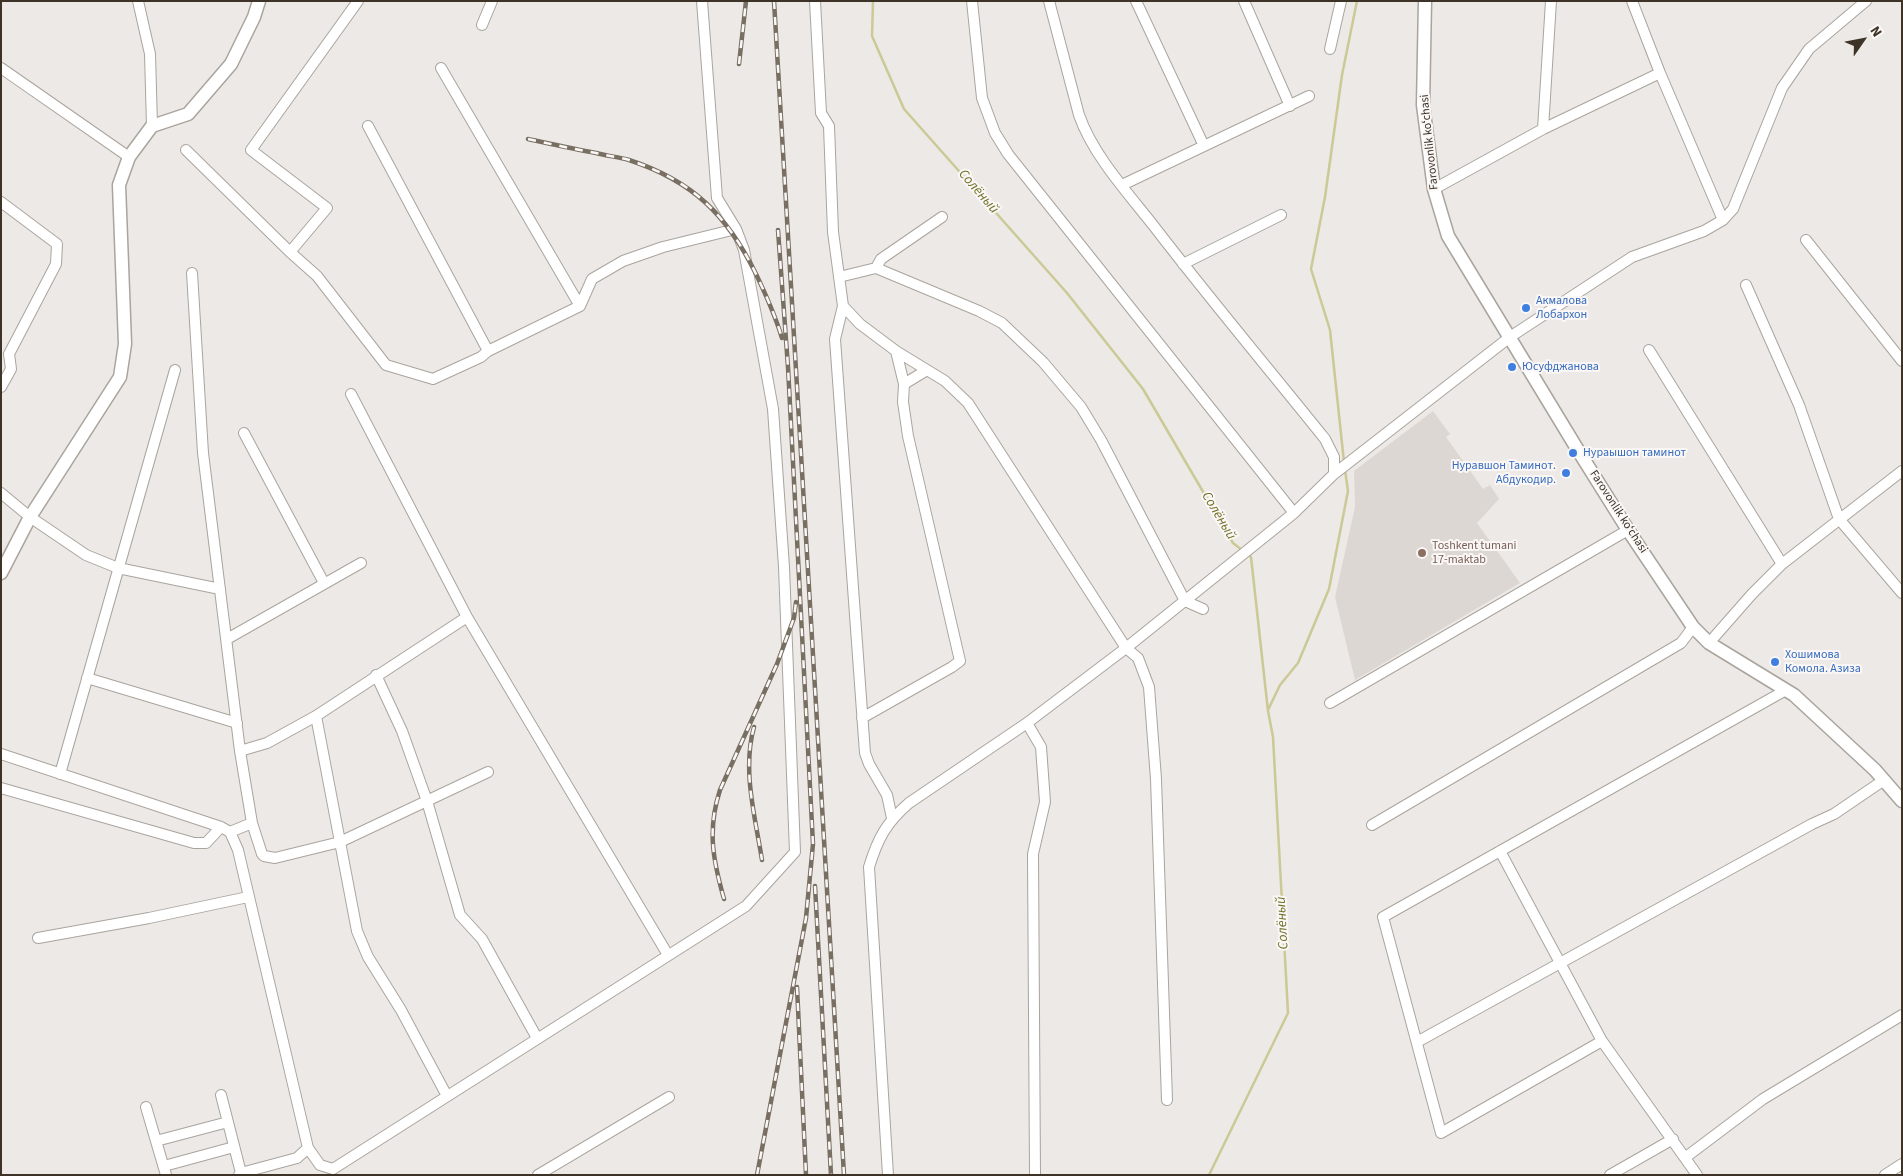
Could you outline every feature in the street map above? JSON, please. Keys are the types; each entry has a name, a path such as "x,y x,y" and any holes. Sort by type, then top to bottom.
{"street":[{"path":"138,1 150,54 152,126"},
{"path":"1,573 30,517 120,377 125,344 119,185 128,157 152,126 188,114 231,64 254,17 259,1"},
{"path":"290,252 327,208 252,150 358,1"},
{"path":"482,25 492,1"},
{"path":"1,754 226,830 238,850 308,1148 320,1165 334,1172 447,1096 746,906 796,852 784,567 772,409 744,250 736,229 717,198 702,1"},
{"path":"815,1 820,114 829,126 833,232 843,306 835,339 865,753 869,764 887,795 892,818"},
{"path":"972,1 982,98 995,133 1008,154 1294,513"},
{"path":"1049,1 1078,115 1085,134 1122,186 1183,264 1325,439 1334,457 1337,471"},
{"path":"1136,1 1204,146"},
{"path":"1244,1 1290,106"},
{"path":"1330,49 1341,1"},
{"name":"Farovonlik koʻchasi","path":"1425,1 1423,105 1434,189 1448,236 1628,530 1693,627 1710,643 1786,690 1875,770 1902,801"},
{"path":"1543,130 1551,1"},
{"path":"1632,1 1660,73 1723,220"},
{"path":"888,1175 869,867 876,843 892,818 909,803 1027,723 1126,648 1294,513 1337,471 1510,337 1632,257 1704,231 1723,220 1733,209 1782,88 1809,49 1862,2"},
{"path":"1,68 128,157"},
{"path":"441,68 580,306"},
{"path":"1434,189 1543,130 1660,73"},
{"path":"1122,186 1309,96"},
{"path":"368,126 488,351"},
{"path":"186,150 290,252 318,276 386,365 433,379 482,357 488,351 580,306 592,279 623,261 663,246 736,229"},
{"path":"1,202 57,244 56,264 5,351 11,369 1,387"},
{"path":"1183,264 1281,215"},
{"path":"876,268 881,259 942,217"},
{"path":"1806,240 1902,361"},
{"path":"839,277 876,268 979,310 1002,323 1043,362 1080,407 1101,440 1184,601 1203,610"},
{"path":"192,273 203,453 240,751 252,823 264,856 275,858 340,842 488,772"},
{"path":"1746,285 1800,405 1839,520 1902,593"},
{"path":"843,306 860,324 896,351 945,381 968,403 1126,648 1138,658 1149,687 1156,779 1167,1100"},
{"path":"1649,350 1782,564"},
{"path":"862,718 952,667 960,660 908,436 903,402 904,384 896,351"},
{"path":"60,774 175,370"},
{"path":"904,384 928,370"},
{"path":"351,394 467,618 668,955"},
{"path":"244,433 324,583"},
{"path":"1710,643 1752,594 1782,564 1902,471"},
{"path":"1,493 30,517 86,555 118,568 220,589"},
{"path":"1330,703 1628,530"},
{"path":"227,639 360,563"},
{"path":"240,751 267,743 316,716 376,675 467,618"},
{"path":"1372,825 1681,643 1693,627"},
{"path":"376,675 402,731 427,801 460,915 482,939 537,1038"},
{"path":"87,678 237,723"},
{"path":"1602,1041 1441,1133 1383,917 1786,690"},
{"path":"316,716 358,931 368,957 401,1010 447,1096"},
{"path":"1027,723 1041,747 1045,802 1033,854 1035,1175"},
{"path":"1417,1042 1559,962 1812,824 1834,814 1884,780"},
{"path":"1,788 194,843 206,843 226,830 252,823"},
{"path":"1500,851 1602,1041 1697,1175"},
{"path":"38,938 149,918 248,897"},
{"path":"1686,1157 1762,1099 1902,1015"},
{"path":"221,1095 240,1174 297,1158 308,1148"},
{"path":"538,1175 669,1097"},
{"path":"146,1106 165,1170 234,1147"},
{"path":"156,1141 228,1122"},
{"path":"1610,1175 1673,1139"},
{"path":"1885,1175 1902,1164"}],"shaded area":[{"name":"Toshkent tumani 17-maktab","path":"1433,411 1450,434 1446,437 1483,489 1490,485 1499,499 1477,523 1520,583 1355,680 1335,597 1355,507 1354,471"}],"waterway":[{"name":"Солёный","path":"873,1 872,36 904,109 1067,293 1143,389 1233,543 1242,550"},
{"path":"1344,462 1330,330 1311,269 1325,197 1342,75 1357,1"},
{"path":"1268,710 1280,685 1298,663 1329,589 1348,491 1345,470"},
{"name":"Солёный","path":"1209,1175 1288,1013 1273,737 1268,711 1251,557 1247,554"}],"railway":[{"path":"739,64 746,1"},
{"path":"774,1 844,1175"},
{"path":"528,139 629,160 672,178 690,190 720,218 745,253 767,297 782,338"},
{"path":"757,1175 806,918 813,844 788,367 778,230"},
{"path":"724,899 714,858 713,832 716,805 720,790 777,664 794,618 796,602"},
{"path":"754,727 749,760 749,776 762,860"},
{"path":"815,886 831,1175"},
{"path":"797,987 806,1175"}],"place":[{"name":"Акмалова Лобархон","path":"1526,308"},
{"name":"Юсуфджанова","path":"1512,367"},
{"name":"Нураышон таминот","path":"1573,453"},
{"name":"Нуравшон Таминот. Абдукодир.","path":"1566,473"},
{"name":"Toshkent tumani 17-maktab","path":"1422,553"},
{"name":"Хошимова Комола. Азиза","path":"1775,662"}]}
